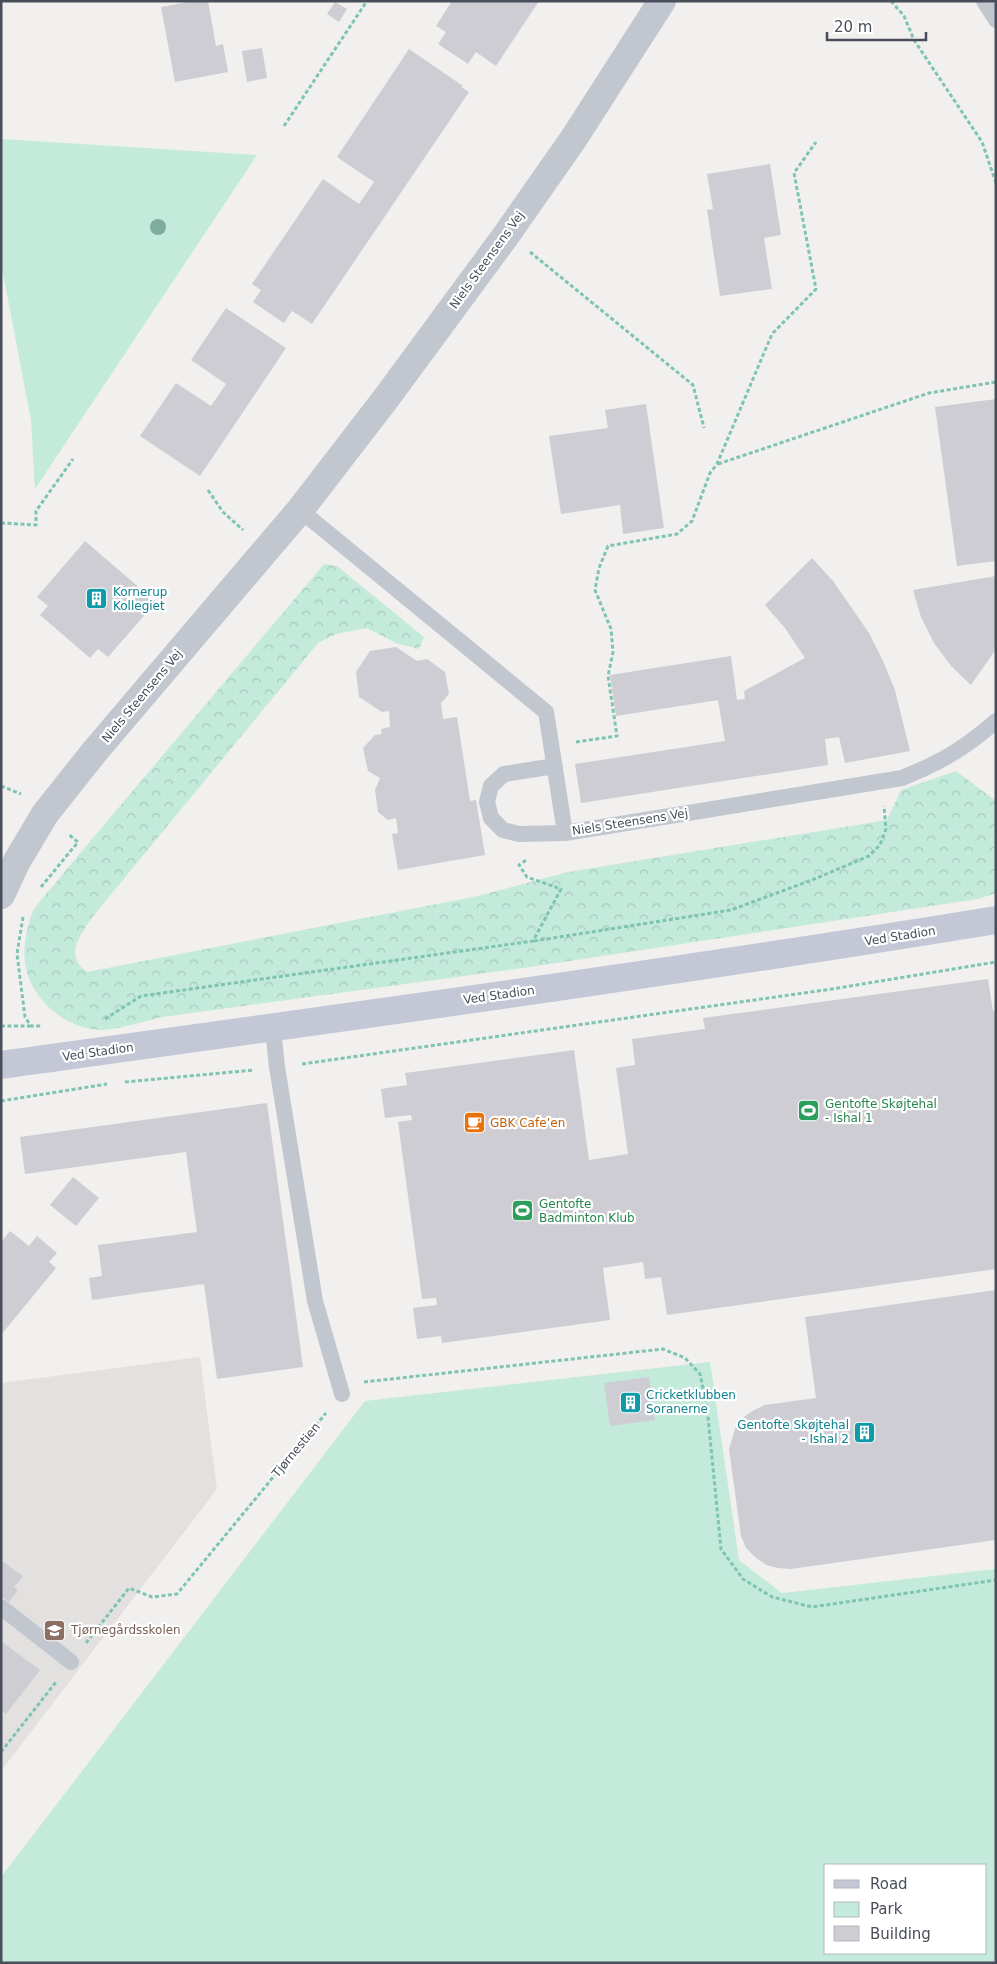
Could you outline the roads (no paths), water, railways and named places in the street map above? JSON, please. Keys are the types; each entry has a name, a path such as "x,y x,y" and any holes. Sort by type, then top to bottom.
{"street":[{"name":"Niels Steensens Vej","path":"1,894 17,861 45,814 300,510 387,397 507,234 574,138 662,1"},
{"name":"Ved Stadion","path":"1,1065 273,1028 849,944 996,920"}],"lane":[{"path":"984,1 996,20"},
{"name":"Niels Steensens Vej","path":"300,510 546,712 565,833 902,778 939,762 974,741 996,721"},
{"path":"555,766 504,774 491,786 486,802 491,818 503,830 519,834 565,833"},
{"path":"273,1028 277,1067 315,1301 342,1394"},
{"path":"1,1606 71,1662"}],"place":[{"name":"Kornerup Kollegiet","path":"97,599"},
{"name":"Gentofte Skøjtehal - Ishal 1","path":"809,1111"},
{"name":"GBK Cafe’en","path":"474,1123"},
{"name":"Gentofte Badminton Klub","path":"523,1211"},
{"name":"Cricketklubben Soranerne","path":"630,1402"},
{"name":"Gentofte Skøjtehal - Ishal 2","path":"865,1432"},
{"name":"Tjørnegårdsskolen","path":"55,1630"}]}
